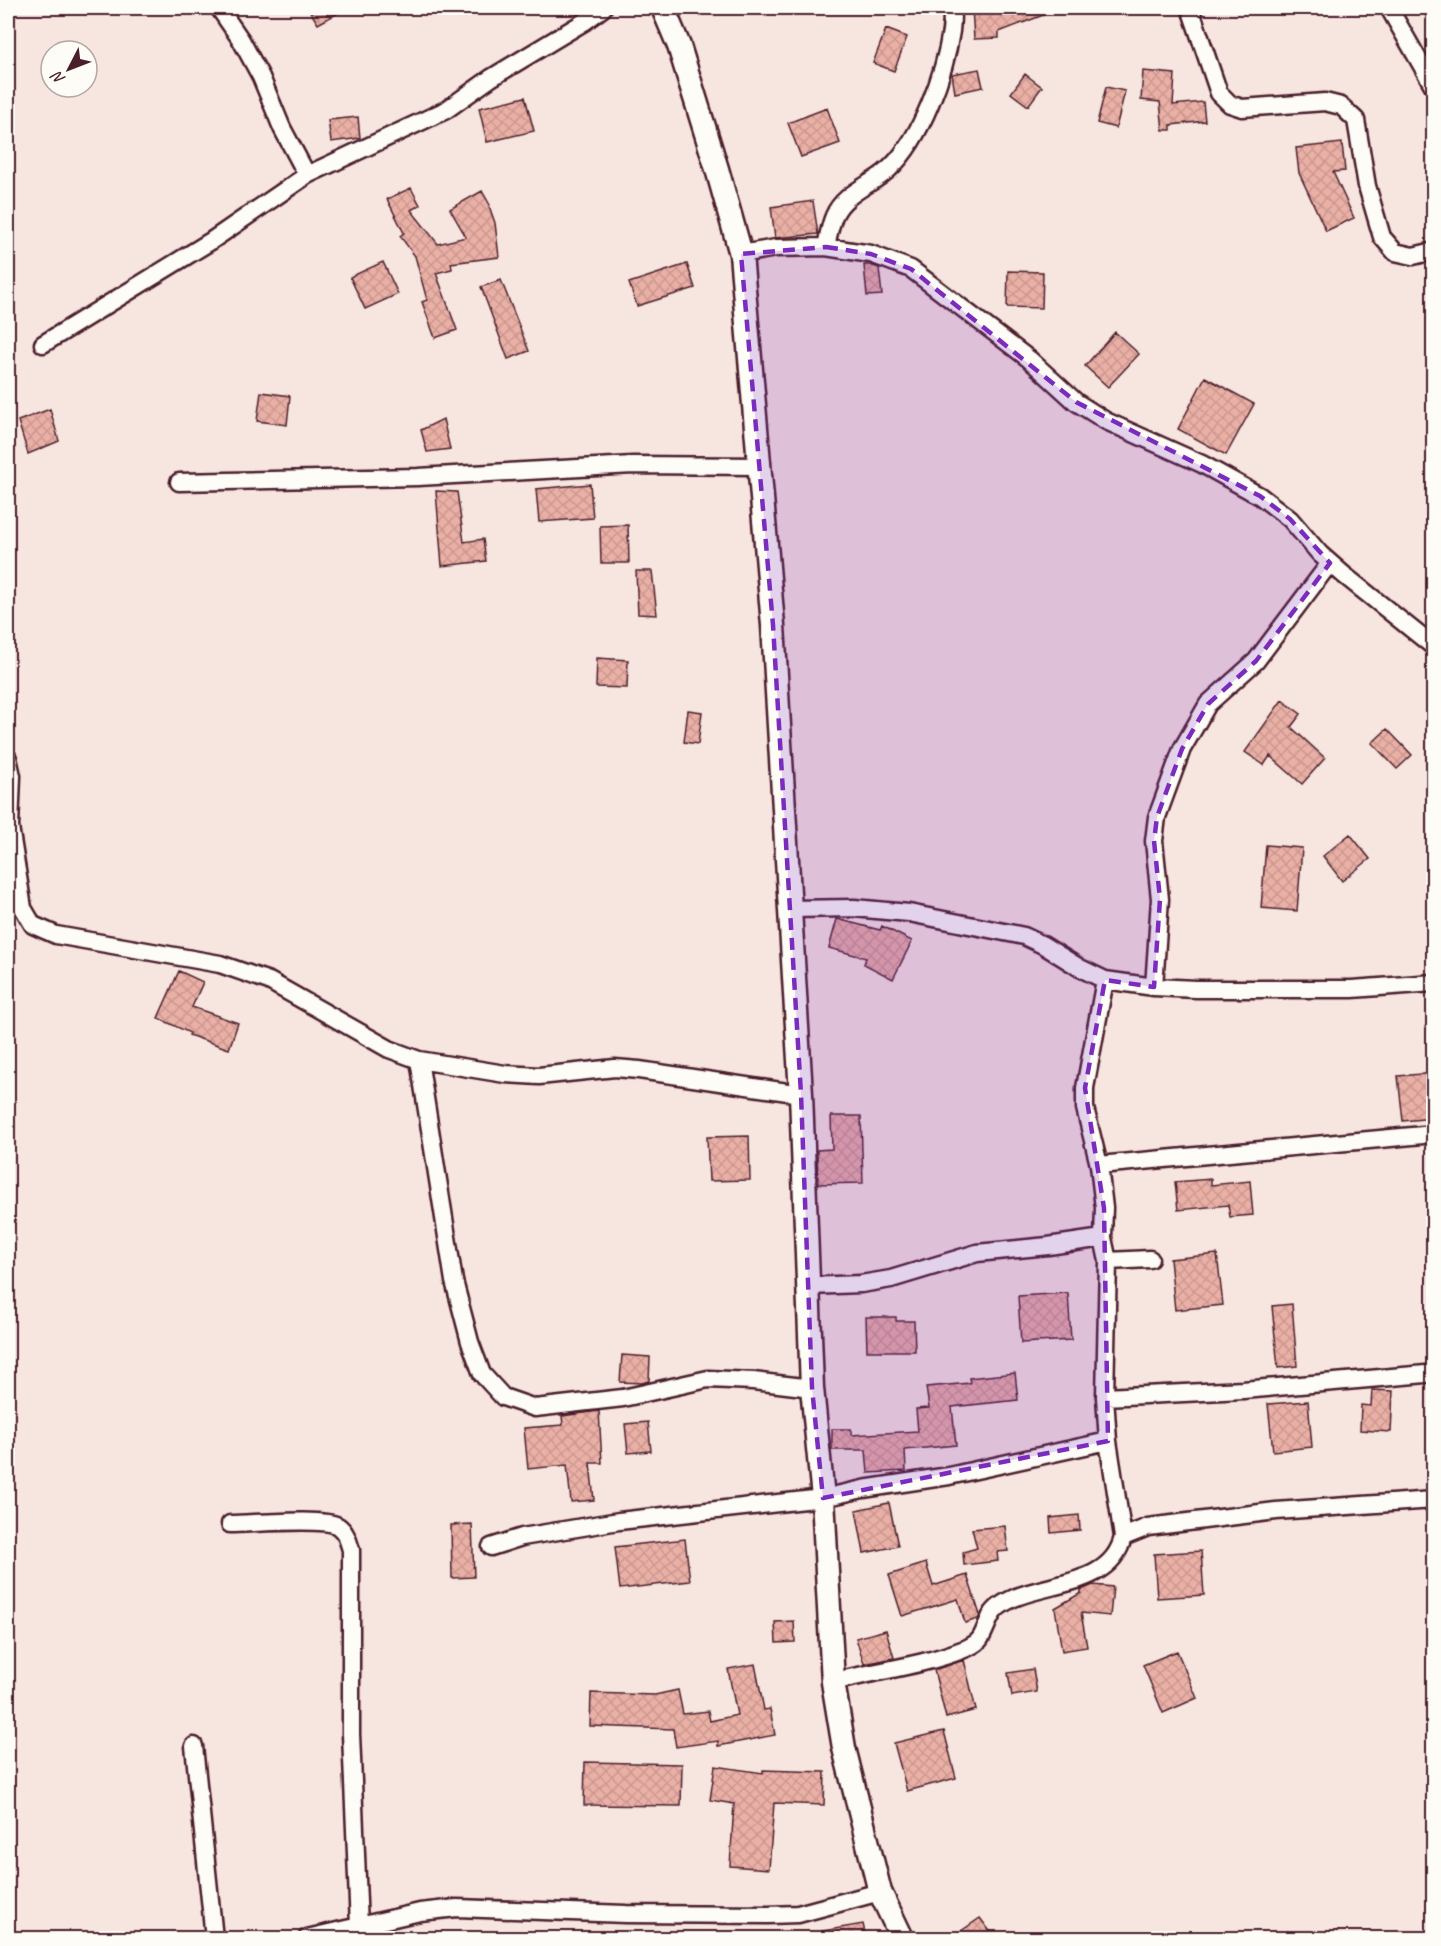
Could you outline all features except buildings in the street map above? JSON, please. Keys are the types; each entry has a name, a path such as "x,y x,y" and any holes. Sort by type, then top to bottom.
{"street":[{"path":"219,8 241,40 261,77 282,128 308,175"},
{"path":"43,344 211,241 308,175 446,110 491,78 584,22 603,8"},
{"path":"663,8 679,46 704,124 741,254 773,625 801,1094 812,1388 823,1498 833,1682 844,1748 880,1892 902,1938"},
{"path":"826,247 834,214 846,199 890,169 910,145 926,115 952,30 951,8"},
{"path":"1190,8 1219,93 1230,104 1242,108 1324,102 1341,106 1356,120 1367,186 1382,237 1395,252 1413,256 1434,251"},
{"path":"1389,8 1434,87"},
{"path":"741,254 776,248 826,247 871,254 911,269 1029,359 1086,408 1106,421 1202,464 1260,496 1290,519 1330,563 1434,647"},
{"path":"179,482 418,477 633,465 759,466"},
{"path":"1154,987 1160,899 1154,841 1157,817 1182,749 1208,704 1256,661 1330,563"},
{"path":"8,758 12,777 10,827 23,908 33,925 56,935 220,964 269,981 389,1049 418,1060 505,1074 539,1076 615,1068 639,1070 801,1094"},
{"path":"790,909 854,908 909,913 1024,936 1105,980 1154,987 1352,989 1434,983"},
{"path":"833,1682 964,1650 982,1638 990,1617 1002,1604 1016,1597 1086,1577 1113,1560 1120,1549 1123,1537 1108,1441 1105,1397 1108,1261 1103,1238 1104,1208 1099,1165 1085,1108 1085,1088 1105,980"},
{"path":"418,1060 454,1281 470,1342 482,1374 503,1397 535,1408 623,1398 708,1379 753,1381 812,1388"},
{"path":"1099,1165 1434,1134"},
{"path":"809,1286 861,1284 891,1279 977,1253 1103,1238"},
{"path":"1108,1261 1150,1259"},
{"path":"1105,1397 1243,1390 1426,1374"},
{"path":"491,1547 522,1537 619,1521 823,1498 863,1489 949,1476 1108,1441"},
{"path":"1123,1537 1148,1527 1276,1511 1434,1500"},
{"path":"230,1524 319,1521 336,1525 347,1535 351,1550 351,1734 359,1926"},
{"path":"194,1746 214,1938"},
{"path":"307,1938 420,1912 457,1908 626,1914 798,1914 880,1892"}],"highlighted area":[{"path":"826,247 871,254 911,269 1076,402 1260,496 1290,519 1330,563 1256,661 1208,704 1182,749 1157,817 1154,841 1160,899 1154,987 1105,980 1085,1088 1104,1208 1108,1441 823,1498 812,1388 801,1094 773,625 741,254"}]}
